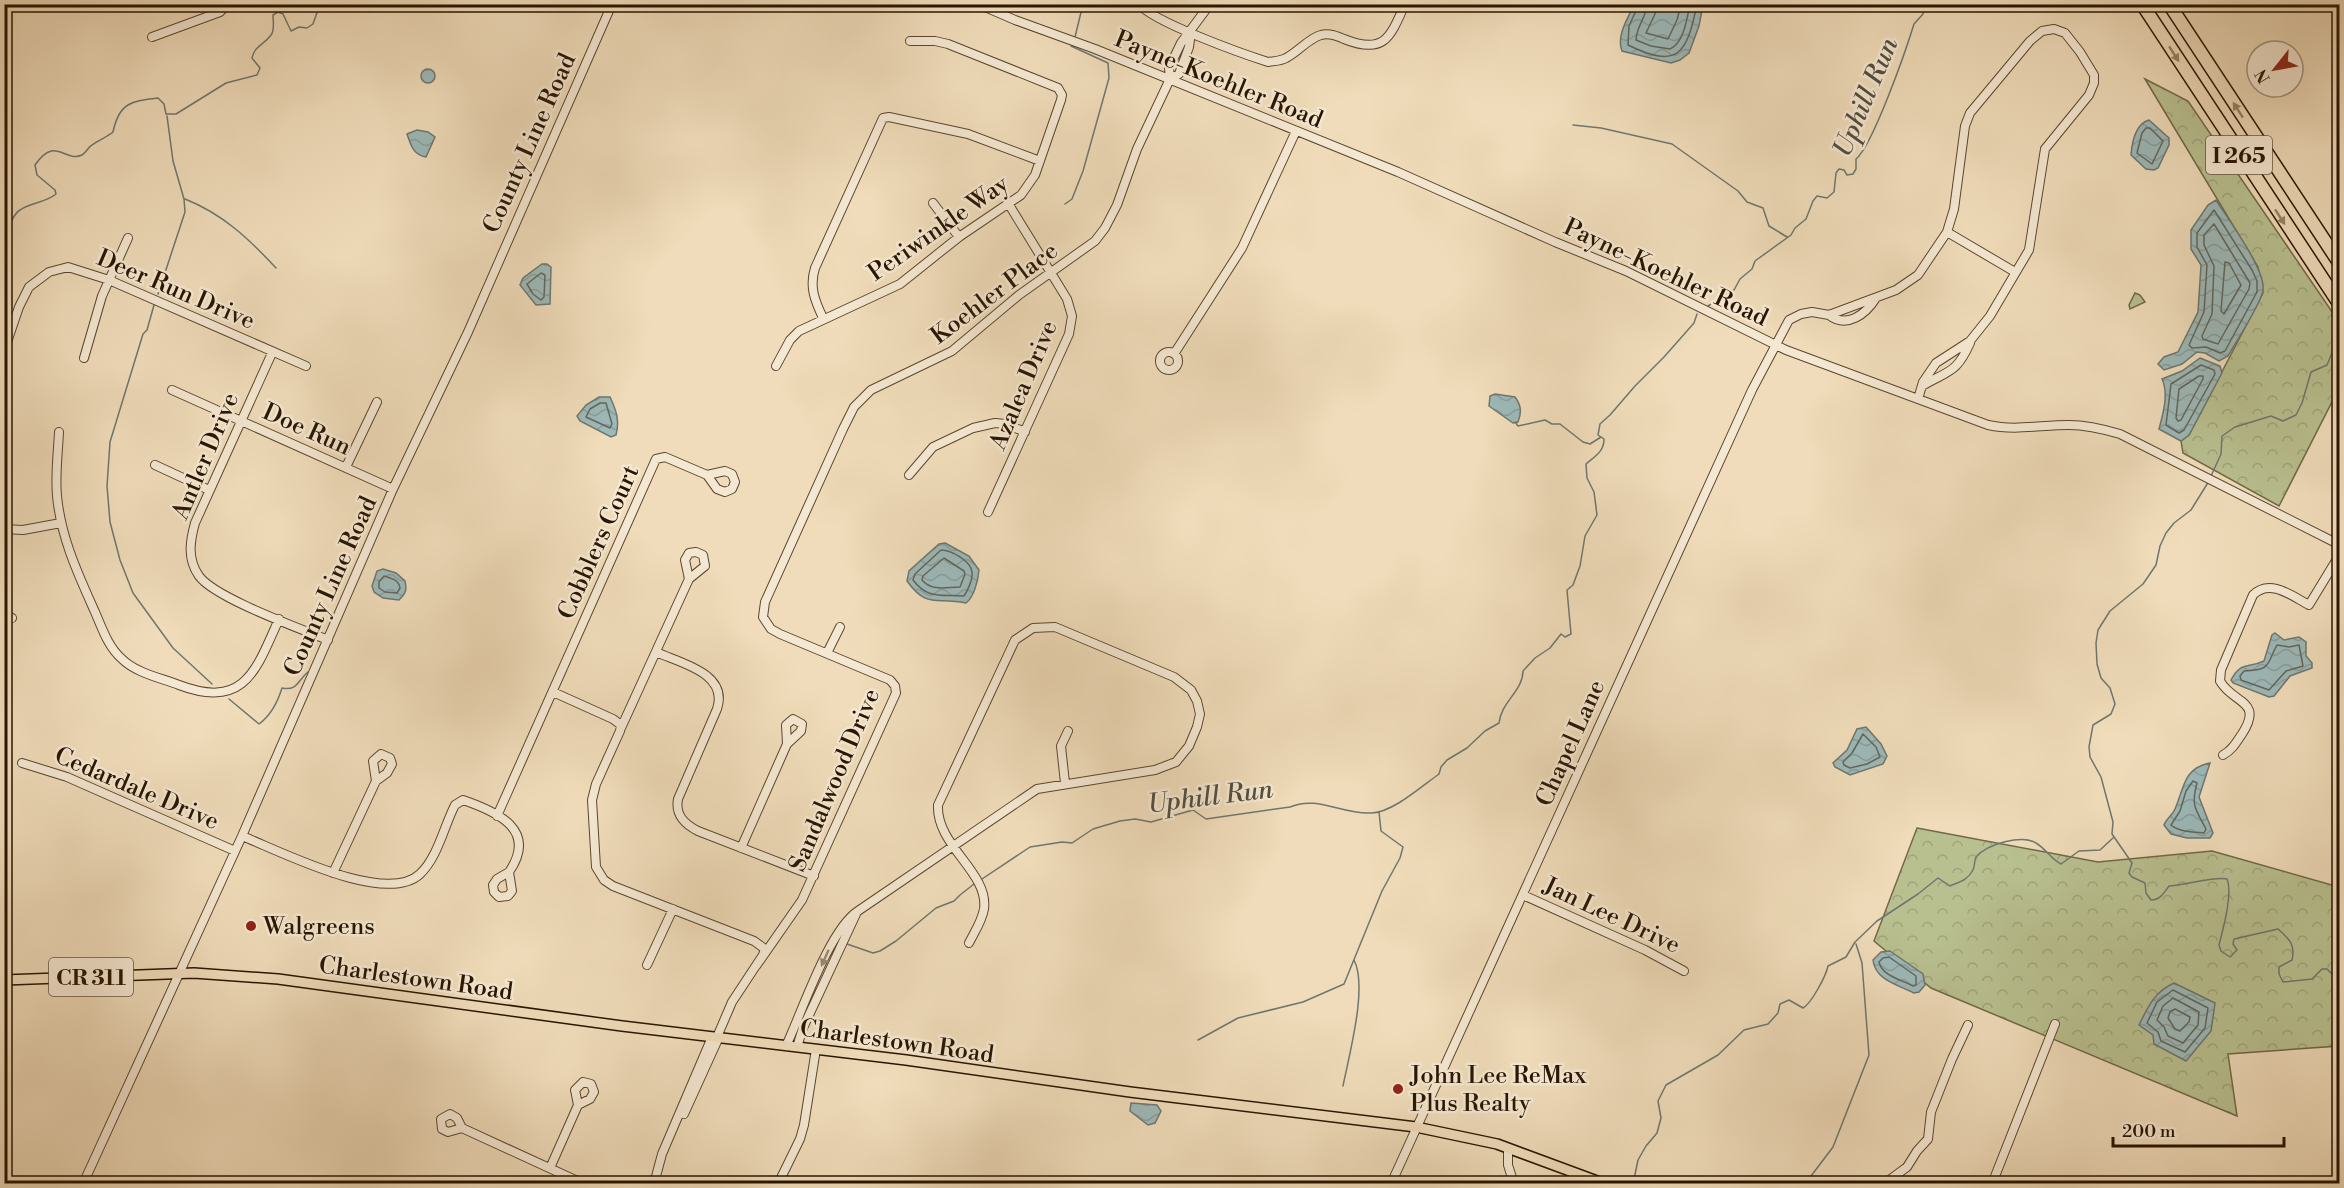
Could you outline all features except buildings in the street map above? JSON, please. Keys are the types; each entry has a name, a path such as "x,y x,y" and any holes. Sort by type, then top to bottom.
{"highway":[{"name":"I 265","path":"2142,4 2339,305"},
{"name":"I 265","path":"2169,4 2340,264"}],"main road":[{"name":"Charlestown Road","path":"177,975 214,973 278,979 1130,1092 1416,1127 1466,1136 1508,1148 1605,1184"},
{"name":"CR 311","path":"4,980 177,975"}],"street":[{"path":"152,37 220,12 228,4"},
{"name":"County Line Road","path":"82,1184 242,836 393,489 468,332 612,4"},
{"name":"Payne-Koehler Road","path":"978,4 1398,172 1626,271 1776,345 1998,427 2076,425 2109,430 2142,444 2340,545"},
{"path":"1139,4 1155,16 1268,62 1284,60 1320,35 1333,35 1355,44 1371,47 1383,42 1394,28 1405,4"},
{"name":"Koehler Place","path":"808,506 850,414 865,395 878,386 952,351 1005,306 1089,246 1105,228 1117,205 1137,149 1170,79 1169,68 1180,43 1191,32 1198,18 1210,4"},
{"path":"1922,386 1954,369 1962,361 1970,341 1990,316 2029,250 2045,149 2089,95 2094,83 2094,75 2090,67 2065,33 2054,29 2042,30 2030,41 1970,113 1965,126 1954,209 1947,232 2015,272"},
{"name":"Periwinkle Way","path":"776,366 794,335 805,327 900,284 959,237 1008,203 1026,189 1040,161 1061,100 1062,95 1058,88 948,44 935,41 910,41"},
{"path":"823,318 813,293 813,275 883,118 890,117 968,134 1040,161"},
{"path":"1174,354 1242,248 1296,131"},
{"path":"933,202 959,237"},
{"name":"Azalea Drive","path":"988,512 1061,354 1072,322 1070,304 1008,203"},
{"name":"Chapel Lane","path":"1391,1184 1752,390 1789,320 1812,312 1829,315 1896,290 1918,275 1947,232"},
{"path":"84,358 109,280 128,238"},
{"name":"Deer Run Drive","path":"4,351 29,287 37,279 55,269 68,267 109,280 306,366"},
{"path":"1918,399 1922,386 1936,363 1970,341"},
{"name":"Antler Drive","path":"272,352 195,523 190,541 192,561 198,574 214,591 328,640"},
{"name":"Doe Run","path":"172,390 393,489"},
{"path":"346,467 377,402"},
{"path":"909,475 933,447 973,428 995,423 1006,424 1025,432"},
{"path":"59,432 57,495 61,523 74,567 106,637 115,652 131,666 202,693 221,693 236,687 254,672 279,619"},
{"name":"Cobblers Court","path":"553,692 656,459 665,457 707,475"},
{"path":"156,465 209,490"},
{"name":"Sandalwood Drive","path":"654,1184 659,1161 732,1002 799,906 896,689 890,680 771,629 763,617 765,602 808,506"},
{"path":"4,529 23,530 61,523"},
{"path":"2223,755 2234,746 2249,724 2250,711 2243,700 2228,690 2220,681 2221,670 2253,596 2262,588 2267,587 2309,605 2340,554"},
{"path":"688,579 593,794 592,824 596,867 600,876 608,884 762,945 765,951 756,966"},
{"path":"792,1046 832,942 845,923 858,911 952,846 1030,793 1045,787 1155,770 1170,765 1181,757 1189,746 1199,720 1199,707 1191,690 1174,677 1055,627 1040,626 1020,635 1010,646 940,798 938,812 940,825 952,846 974,876 983,895 982,916 969,944"},
{"path":"827,653 840,627"},
{"path":"656,652 709,677 716,684 719,694 717,709 678,799 679,816 687,825 698,831 814,876"},
{"path":"497,816 553,692 617,722 621,728"},
{"path":"1065,783 1060,746 1068,732"},
{"path":"741,848 787,744"},
{"name":"Cedardale Drive","path":"22,763 67,777 235,851"},
{"path":"333,873 376,781"},
{"path":"242,836 357,881 378,884 406,883 417,877 426,867 457,802 467,801 511,824 519,837 516,857 509,872"},
{"name":"Jan Lee Drive","path":"1523,895 1645,950 1684,971"},
{"path":"647,965 673,909"},
{"path":"1884,1184 1907,1167 1928,1139 1931,1112 1968,1024"},
{"path":"1992,1184 2055,1024"},
{"path":"778,1184 800,1139 804,1125 816,1049"},
{"path":"550,1168 578,1105"},
{"path":"462,1128 584,1184"},
{"path":"1508,1148 1508,1165 1514,1184"}],"green space":[{"path":"2145,79 2188,101 2339,322 2339,388 2279,506 2183,453 2181,441 2189,435 2263,293 2258,267"},
{"path":"2135,293 2140,295 2145,302 2130,309 2129,305"},
{"path":"1917,828 2098,862 2212,851 2339,887 2339,1046 2228,1054 2237,1116 1931,988 1874,941"}],"water":[{"path":"1634,5 1703,5 1699,26 1689,53 1671,63 1622,51 1620,39"},
{"path":"428,69 433,71 435,76 433,81 428,83 423,81 421,76 423,71"},
{"path":"2149,120 2169,138 2169,145 2158,168 2154,170 2146,169 2131,155 2137,129"},
{"path":"417,130 428,132 435,137 426,157 415,152 407,134"},
{"path":"2216,200 2259,270 2262,296 2228,356 2219,361 2205,353 2197,352 2182,364 2164,370 2158,364 2164,357 2178,352 2198,312 2201,265 2191,249 2191,230 2208,205"},
{"path":"542,264 551,267 550,304 536,305 520,285 523,278"},
{"path":"2200,358 2220,366 2222,373 2189,435 2181,441 2159,429 2165,397 2162,379 2182,371"},
{"path":"1495,394 1515,397 1520,409 1518,422 1513,423 1489,406 1490,396"},
{"path":"599,397 610,397 616,411 617,430 616,435 611,437 580,421 577,416 586,405"},
{"path":"945,543 969,556 979,570 975,588 966,603 927,599 914,590 907,581 909,571 939,544"},
{"path":"383,569 396,573 405,581 405,591 399,600 383,598 374,592 372,586 377,571"},
{"path":"2275,633 2284,640 2299,637 2306,642 2306,656 2312,663 2312,668 2290,676 2274,696 2269,697 2233,683 2231,680 2238,670 2264,661 2272,635"},
{"path":"1866,727 1881,744 1887,756 1883,764 1850,775 1835,767 1833,763 1847,750 1857,729"},
{"path":"2210,763 2199,797 2213,833 2210,838 2187,838 2171,834 2164,825 2175,809 2189,774 2194,769"},
{"path":"1890,951 1923,974 1925,985 1919,992 1914,993 1895,984 1878,972 1873,960 1881,952"},
{"path":"2174,983 2215,1003 2211,1031 2186,1061 2154,1044 2153,1035 2139,1025 2157,995"},
{"path":"1131,1103 1157,1105 1161,1111 1155,1123 1148,1125 1130,1111"}],"waterway":[{"path":"4,229 20,210 56,194 55,190 37,175 35,165 42,156 54,151 70,156 82,155 91,146 113,132 119,115 133,102 158,98 164,104 166,114 176,114 226,83 257,75 260,68 252,58 255,50 272,33 273,15 278,12 283,14 291,31 299,27 307,28 313,24 320,4"},
{"path":"1075,37 1083,4"},
{"name":"Uphill Run","path":"1708,306 1734,290 1740,279 1752,269 1755,261 1791,235 1795,228 1806,219 1817,196 1827,198 1834,192 1836,173 1839,169 1844,170 1847,175 1853,174 1856,169 1856,159 1880,117 1914,24 1923,14 1924,4"},
{"path":"1065,204 1072,199 1083,171 1109,78 1108,63 1071,46"},
{"path":"158,294 185,212 184,199 173,161 167,116"},
{"path":"1573,125 1601,128 1672,144 1738,191 1747,202 1763,208 1769,226 1787,237"},
{"path":"185,199 199,205 235,228 276,268"},
{"path":"154,305 110,442 107,486 110,522 120,560 133,593 173,648 212,684"},
{"name":"Uphill Run","path":"982,879 1030,847 1062,842 1072,843 1093,829 1120,821 1135,819 1151,822 1193,810 1206,819 1310,803 1361,813 1379,812 1406,798 1439,774 1447,760 1467,748 1485,731 1499,723 1504,709 1520,685 1523,671 1535,658 1550,648 1561,634 1565,637 1571,634 1567,590 1573,585 1580,566 1585,536 1597,515 1594,492 1587,478 1586,464 1602,447 1604,439 1598,435 1600,424 1694,323 1697,314"},
{"path":"2211,476 2221,454 2222,436 2235,427 2271,416 2283,421 2296,415 2311,372 2327,365 2340,340"},
{"path":"1515,422 1518,426 1545,420 1552,424 1560,424 1583,442 1590,444 1601,437"},
{"path":"2209,481 2191,510 2174,523 2166,533 2160,546 2156,565 2143,584 2110,611 2098,630 2097,664 2101,678 2110,688 2115,704 2111,714 2093,725 2089,747 2090,757 2101,777 2113,822 2112,834 2132,863 2129,873 2132,877 2145,883 2146,893 2151,900 2163,894 2169,886 2227,879 2229,893 2219,945 2221,951 2230,957 2237,950 2233,944 2234,939 2278,929 2288,939 2293,950 2292,960 2279,967 2279,974 2283,982 2312,979 2322,969 2327,969 2340,982"},
{"path":"229,699 259,724 273,708 282,688 294,687 308,672"},
{"path":"1198,1040 1238,1018 1303,1002 1344,984 1382,891 1400,858 1403,847 1381,831 1379,812"},
{"path":"1633,1184 1638,1160 1657,1133 1661,1118 1658,1101 1666,1085 1718,1055 1744,1030 1768,1024 1778,1013 1780,1004 1789,1000 1803,1008 1818,989 1828,966 1846,957 1855,942 1877,921 1938,878 1950,886 1960,882 1973,870 1976,857 1996,844 2014,840 2030,840 2040,845 2061,864 2079,851 2100,850 2113,838"},
{"name":"Uphill Run","path":"847,944 873,953 880,951 896,941 936,908 954,901 974,884"},
{"path":"1805,1184 1833,1147 1869,1055 1862,963 1856,944"},
{"path":"1343,1086 1358,1004 1358,972 1354,960"}],"place":[{"name":"Walgreens","path":"251,926"},
{"name":"John Lee ReMax Plus Realty","path":"1398,1089"}]}
